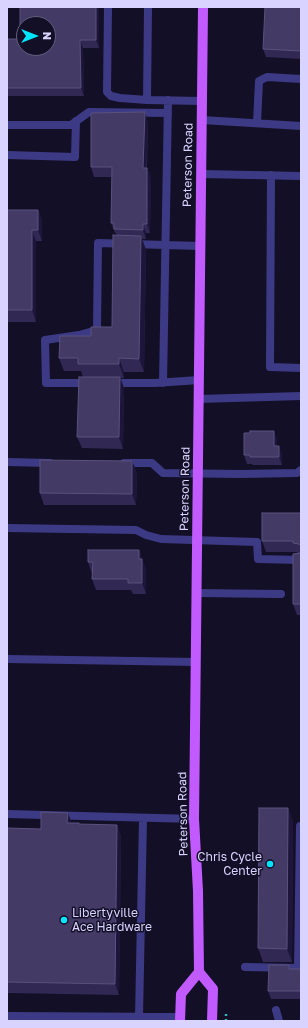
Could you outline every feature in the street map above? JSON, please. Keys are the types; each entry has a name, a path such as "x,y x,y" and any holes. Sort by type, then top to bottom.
{"main road":[{"name":"Peterson Road","path":"199,972 198,891 194,819 203,7"},
{"path":"180,1019 181,994 199,972 213,989 212,1021"}],"lane":[{"path":"108,7 106,92 111,96 120,98 202,101"},
{"path":"147,100 148,7"},
{"path":"257,123 259,81 267,77 301,79"},
{"path":"163,383 168,100"},
{"path":"7,125 71,125 89,112 168,113"},
{"path":"202,120 301,126"},
{"path":"7,156 76,157 76,121"},
{"path":"201,174 301,176"},
{"path":"271,175 270,367 301,368"},
{"path":"199,380 163,383 46,383 45,340 79,335 97,330 98,243 200,246"},
{"path":"199,399 301,396"},
{"path":"7,462 60,463"},
{"path":"114,463 152,463 163,473 297,473 301,470"},
{"path":"7,528 136,530 146,535 161,539 258,542 258,560 301,560"},
{"path":"196,593 282,594"},
{"path":"7,659 196,662"},
{"path":"7,814 194,819"},
{"path":"139,1017 143,818"},
{"path":"245,967 298,968 300,826"},
{"path":"276,1010 279,1021"},
{"path":"7,1016 139,1017 180,1019"}],"building":[{"path":"20,7 96,7 96,40 80,40 81,88 7,88 7,39 16,39 16,56 56,56 56,16 20,16"},
{"path":"265,7 301,7 301,51 263,49"},
{"path":"145,112 143,168 147,168 147,224 143,224 143,230 114,229 114,223 111,223 112,167 91,167 91,113"},
{"path":"7,210 38,210 38,230 32,230 32,310 7,310"},
{"path":"113,235 141,236 139,359 119,358 119,364 78,364 78,358 59,358 60,336 91,336 91,327 112,327"},
{"path":"79,377 120,377 119,437 77,437"},
{"path":"250,431 274,431 274,446 279,446 279,457 250,457 250,455 244,455 244,433 250,433"},
{"path":"40,460 132,461 132,494 40,493"},
{"path":"262,513 301,513 301,546 293,543 293,541 262,541"},
{"path":"88,550 139,550 139,559 142,559 142,583 128,583 128,579 92,579 93,562 88,562"},
{"path":"301,552 301,604 293,604 293,554"},
{"path":"259,808 288,808 287,949 258,948"},
{"name":"Libertyville Ace Hardware","path":"41,812 68,813 67,823 117,825 115,984 7,982 7,828 41,829"},
{"path":"269,965 289,965 289,969 301,969 301,991 268,991"}],"place":[{"name":"Chris Cycle Center","path":"270,864"},
{"name":"Libertyville Ace Hardware","path":"64,920"}]}
